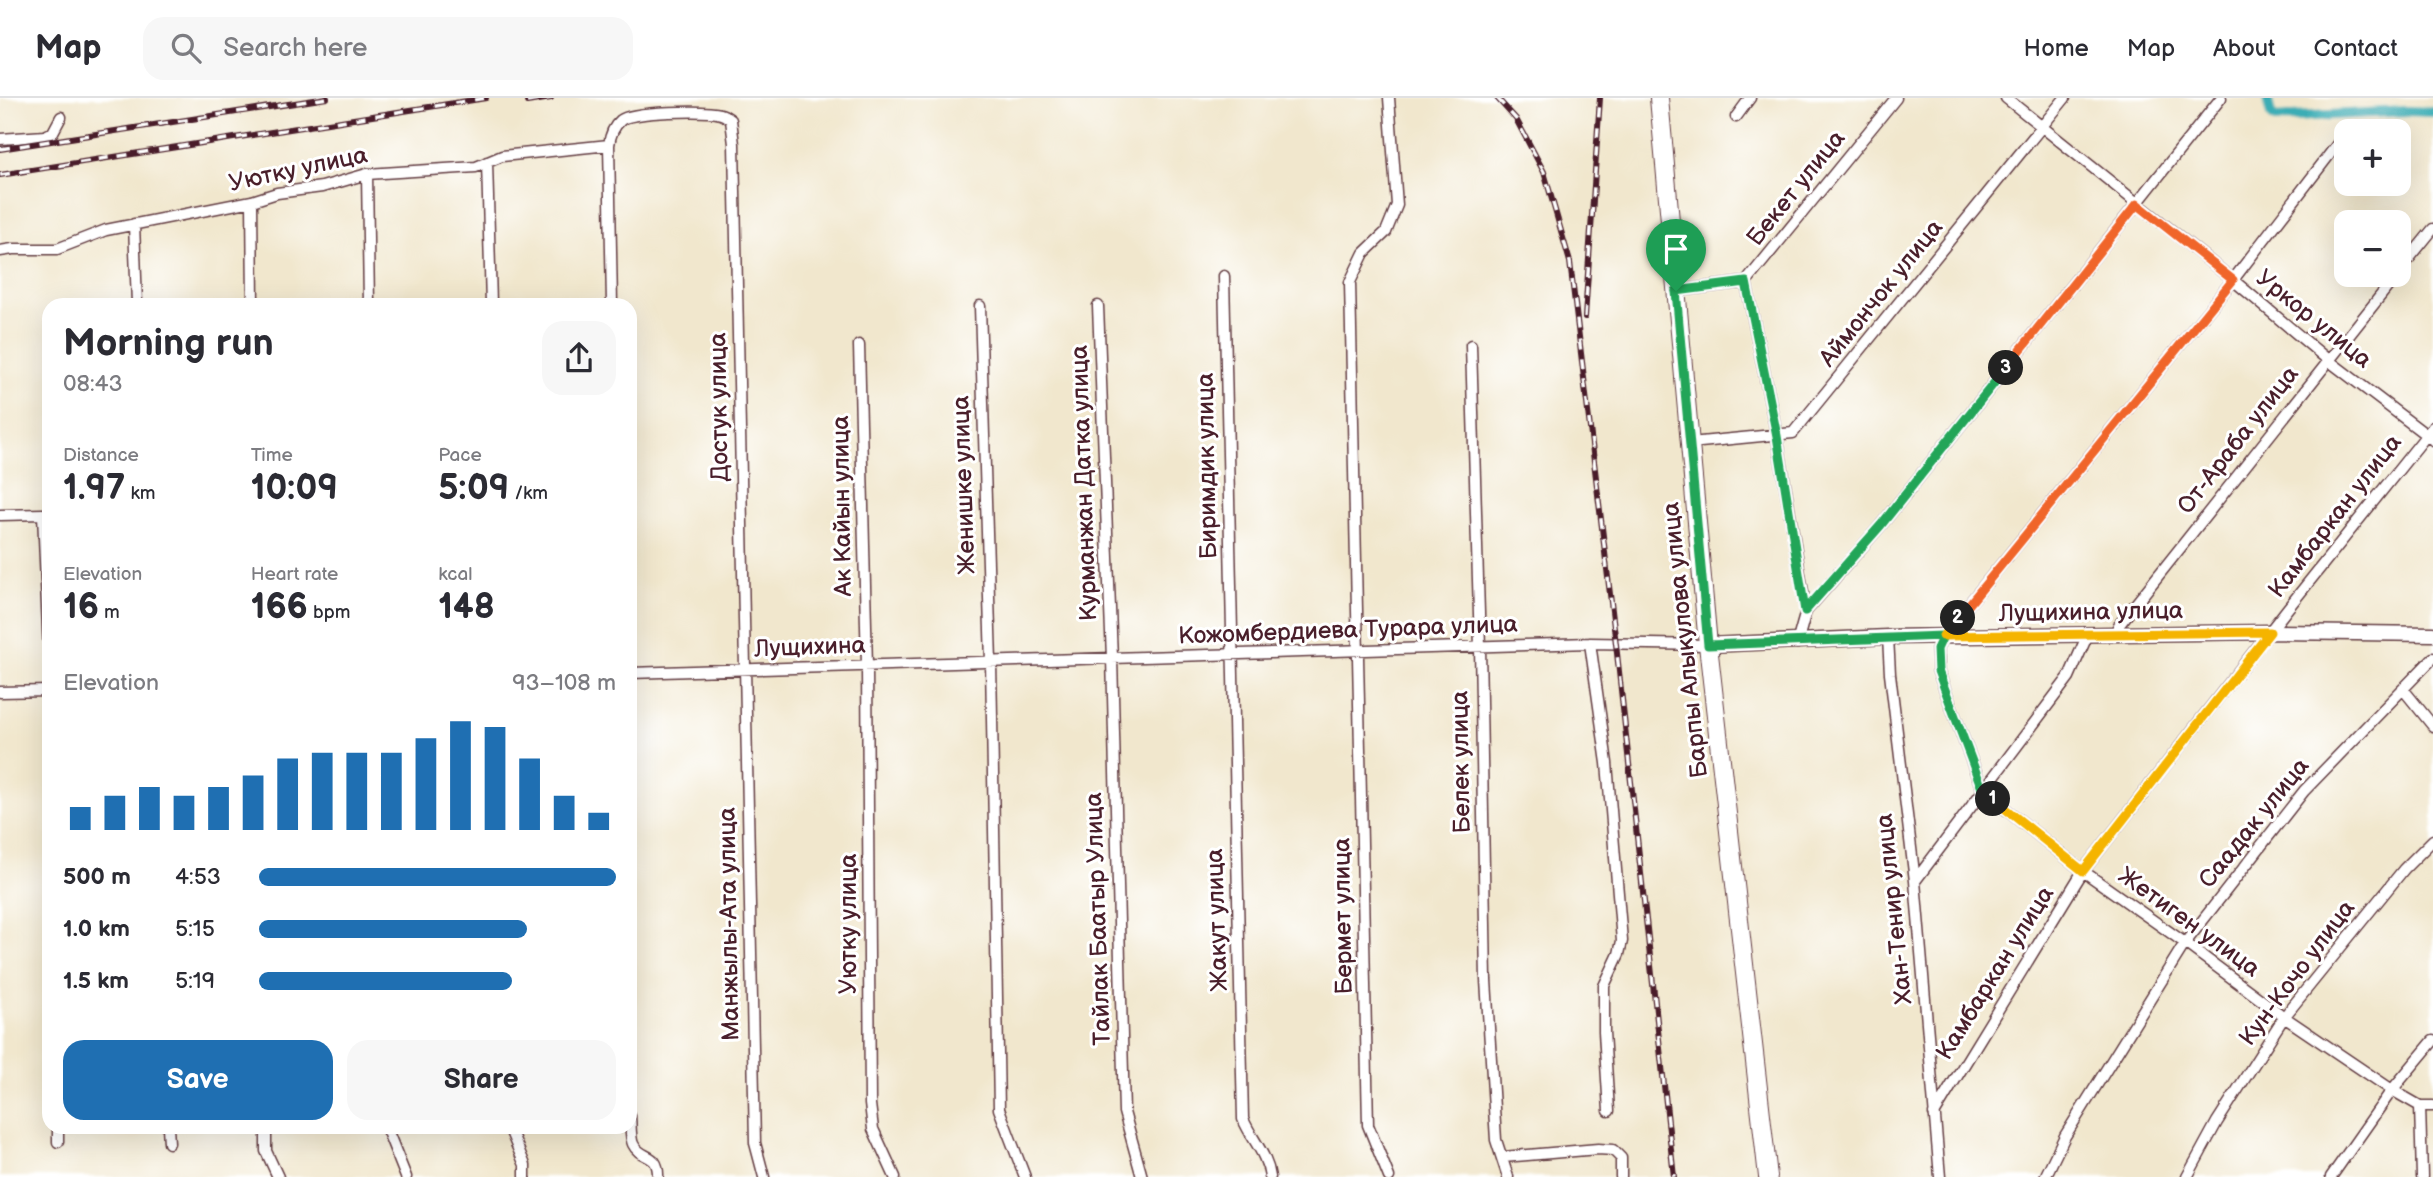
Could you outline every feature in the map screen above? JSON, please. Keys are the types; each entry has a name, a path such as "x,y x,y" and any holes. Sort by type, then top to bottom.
{"main road":[{"name":"Барпы Алыкулова улица","path":"1659,98 1708,645 1768,1177"}],"street":[{"path":"1359,651 1350,282 1364,253 1386,232 1397,205 1389,98"},
{"path":"1736,117 1750,98"},
{"name":"Бекет улица","path":"1676,291 1746,282 1896,98"},
{"name":"Уркор улица","path":"2006,98 2328,360 2431,434"},
{"name":"Аймончок улица","path":"1690,443 1793,433 2065,98"},
{"path":"1805,611 1881,525 2221,98"},
{"name":"Достук улица","path":"609,145 610,135 621,119 636,113 703,112 720,114 731,120 734,144 745,670"},
{"path":"0,139 46,136 53,132 61,117"},
{"path":"609,145 612,298"},
{"name":"Уютку улица","path":"0,251 57,249 106,230 252,201 277,193 322,187 367,174 476,167 502,156 609,145"},
{"path":"1983,791 1938,671 1937,649 1943,636 2233,280 2334,148"},
{"path":"487,162 491,298"},
{"path":"367,174 369,298"},
{"path":"252,201 253,298"},
{"path":"134,225 137,298"},
{"name":"От-Араба улица","path":"2411,257 2433,229"},
{"name":"Биримдик улица","path":"1224,276 1231,654"},
{"path":"1746,282 1777,436 1805,611 1797,643"},
{"name":"От-Араба улица","path":"2115,634 2119,625 2387,287"},
{"name":"Женишке улица","path":"980,306 991,662 999,1109 1025,1177"},
{"name":"Курманжан Датка улица","path":"1098,306 1112,658"},
{"name":"Ак Кайын улица","path":"859,345 867,666"},
{"name":"Белек улица","path":"1471,345 1486,981 1496,1140 1508,1177"},
{"name":"Камбаркан улица","path":"1934,1114 2083,871 2270,632 2431,434"},
{"path":"0,515 42,514"},
{"path":"2433,625 2433,634"},
{"name":"Лущихина улица","path":"1708,645 1943,636 2270,632 2433,634"},
{"path":"1914,881 2069,677 2088,634"},
{"name":"Хан-Тенир улица","path":"1888,637 1914,881 1940,1177"},
{"path":"1590,643 1607,763 1622,941 1604,986 1609,1111"},
{"name":"Кожомбердиева Турара улица","path":"991,662 1590,643 1708,645"},
{"name":"Бермет улица","path":"1359,651 1368,1125 1389,1177"},
{"name":"Жакут улица","path":"1231,654 1243,1119 1250,1136 1264,1152 1270,1177"},
{"name":"Тайлак Баатыр Улица","path":"1112,658 1124,1112 1142,1177"},
{"name":"Саадак улица","path":"2045,1177 2065,1136 2185,943 2304,791 2433,658"},
{"name":"Лущихина","path":"637,673 991,662"},
{"name":"Уютку улица","path":"867,666 870,1104 873,1129 895,1177"},
{"name":"Манжылы-Ата улица","path":"745,670 755,1143 764,1177"},
{"path":"2403,689 2433,726"},
{"path":"0,692 42,691"},
{"name":"Жетиген улица","path":"1983,791 2083,871 2284,1017 2420,1106"},
{"name":"Кун-Кочо улица","path":"2188,1177 2217,1122 2284,1017 2404,869 2433,840"},
{"path":"2331,1177 2392,1090 2433,1041"},
{"path":"2422,1177 2420,1106 2433,1106"},
{"path":"58,1134 58,1142"},
{"path":"168,1134 169,1143"},
{"path":"266,1134 266,1151 278,1177"},
{"path":"389,1134 405,1177"},
{"path":"512,1134 525,1165 525,1177"},
{"path":"631,1134 632,1143 639,1151 652,1157 659,1167 658,1177"},
{"path":"1503,1157 1613,1150 1621,1158 1621,1177"}],"waterway":[{"path":"2267,98 2271,114 2275,118 2433,112"}],"railway":[{"path":"0,149 327,98"},
{"path":"0,175 486,98"},
{"path":"527,102 551,98"},
{"path":"1497,98 1516,119 1544,172 1570,262 1616,644 1674,1177"},
{"path":"1585,317 1600,98"}],"route":[{"path":"1676,291 1708,645 1943,636 1937,649 1938,671 1983,791 2083,871 2270,632 1943,636 2233,280 2137,204 1881,525 1805,611 1777,436 1746,282 1676,291"}]}
